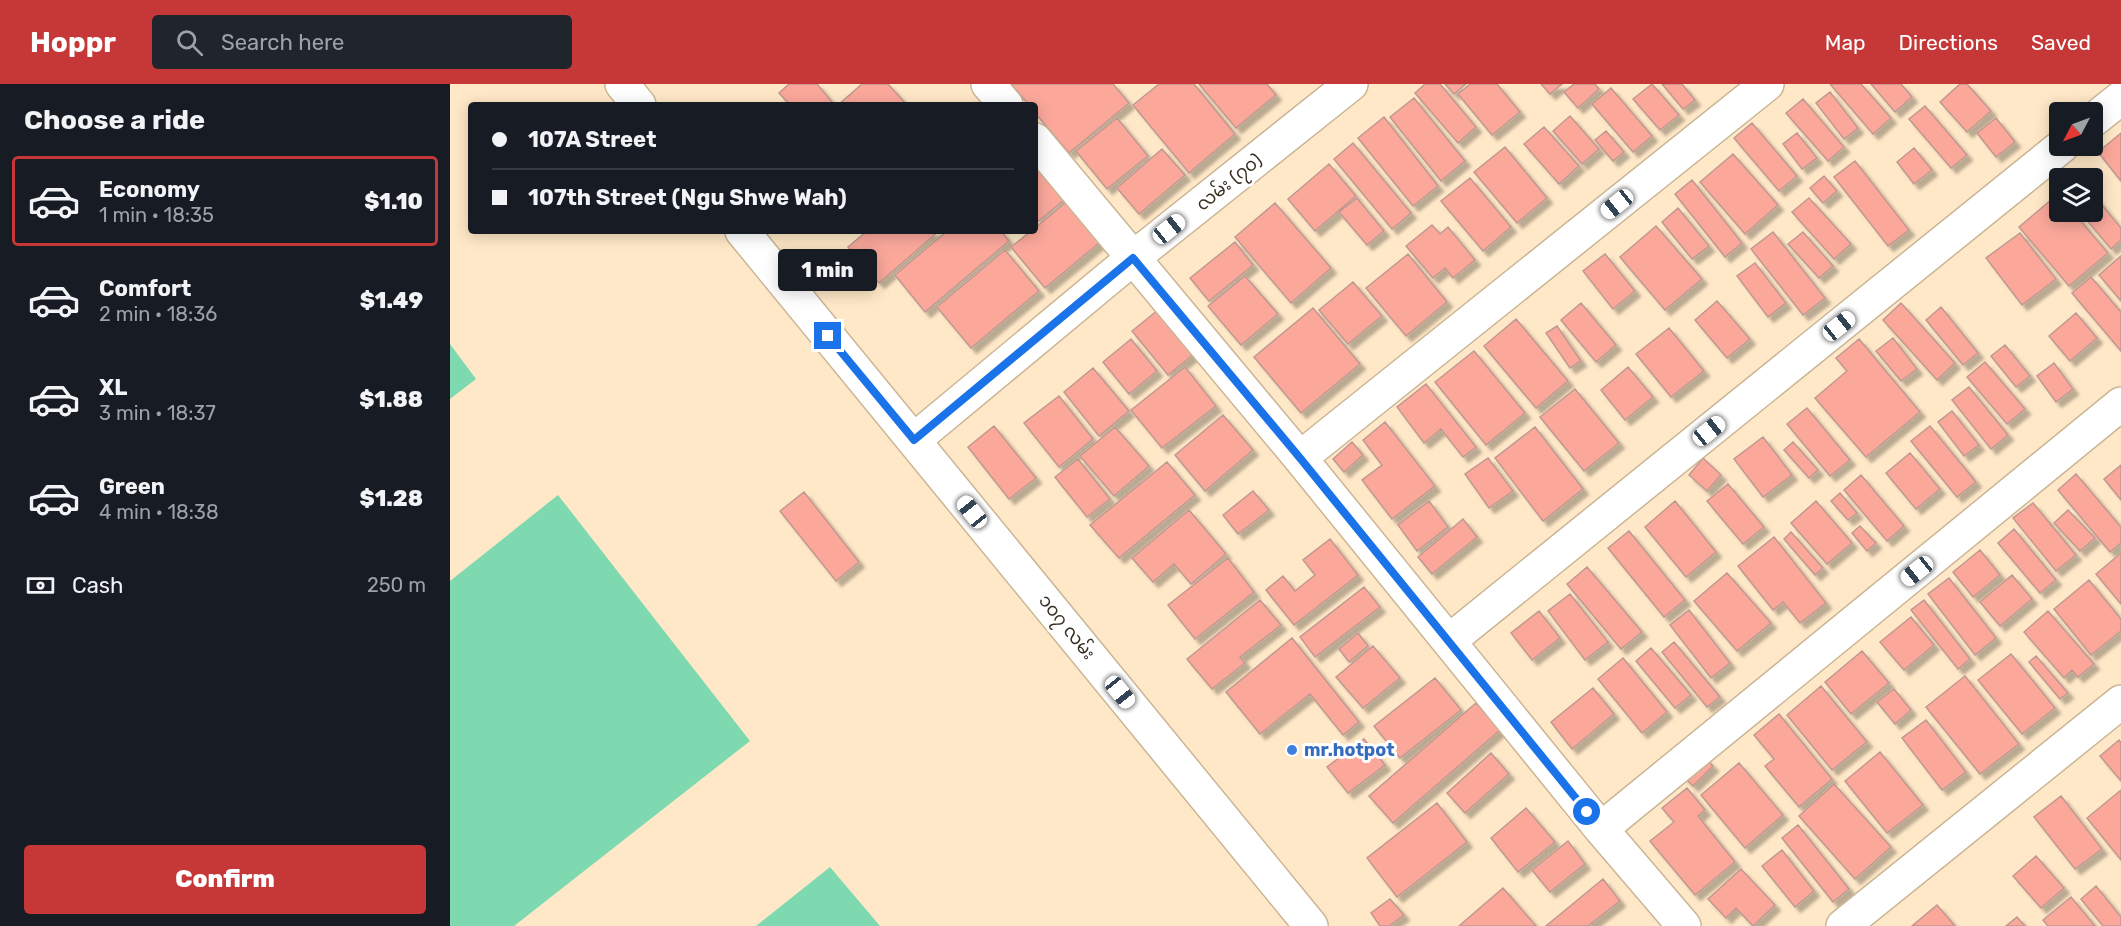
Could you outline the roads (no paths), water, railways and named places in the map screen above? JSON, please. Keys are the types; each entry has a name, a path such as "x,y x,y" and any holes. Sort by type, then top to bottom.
{"street":[{"path":"622,84 637,102"},
{"path":"988,84 1003,102"},
{"name":"လမ်း (၇၀)","path":"914,440 1133,258 1351,84"},
{"path":"1300,458 1767,84"},
{"path":"2103,112 2121,98"},
{"path":"1038,144 1300,458 1601,829 1684,926"},
{"path":"1449,641 2050,156"},
{"name":"၁၀၇ လမ်း","path":"744,234 1311,926"},
{"path":"1601,829 2121,404"},
{"path":"1842,926 2121,702"}],"place":[{"name":"mr.hotpot","path":"1292,750"}]}
